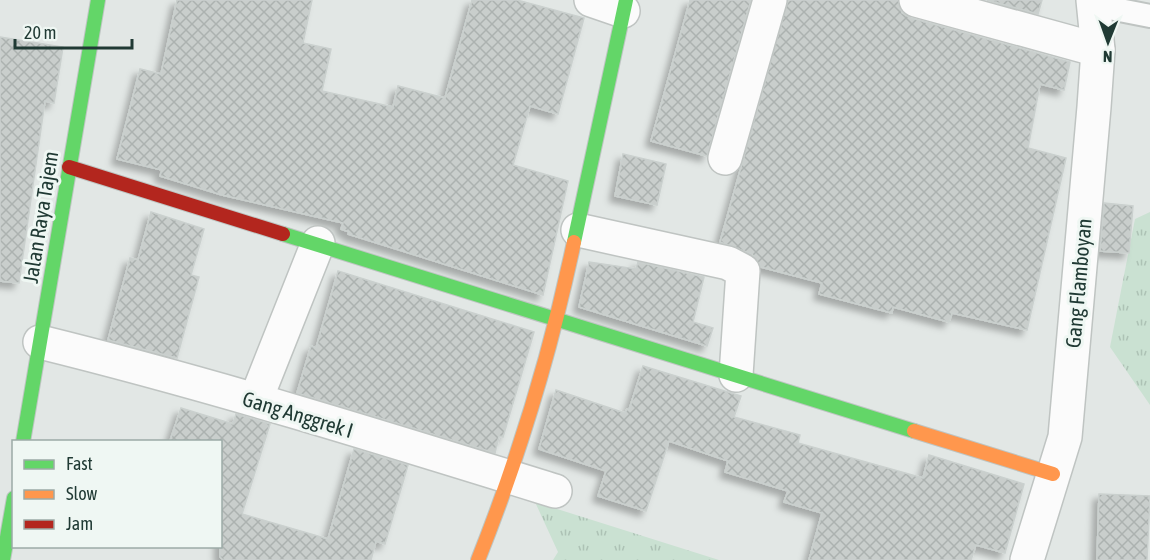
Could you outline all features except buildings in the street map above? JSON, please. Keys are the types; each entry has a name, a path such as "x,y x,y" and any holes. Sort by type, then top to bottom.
{"street":[{"name":"Jalan Raya Tajem","path":"23,440 98,0"},
{"path":"478,560 511,477 557,321 625,5 591,0"},
{"path":"725,158 770,0"},
{"path":"916,0 1098,50"},
{"name":"Gang Flamboyan","path":"1027,560 1065,437 1098,50 1093,2"},
{"path":"69,168 318,243 557,321 1053,474"},
{"path":"578,230 728,263 743,272 736,375"},
{"path":"256,399 318,243"},
{"name":"Gang Anggrek I","path":"40,342 256,399 324,423 555,491"},
{"path":"3,560 12,509"}],"lane":[{"path":"1093,2 1150,16"}],"green space":[{"path":"1150,212 1150,405 1110,347 1135,219"},
{"path":"535,502 719,560 553,560 558,552"}],"traffic: fast":[{"path":"23,440 98,0"},
{"path":"574,242 626,0"},
{"path":"283,234 914,431"},
{"path":"3,560 12,509"}],"traffic: slow":[{"path":"478,560 533,403 574,242"},
{"path":"914,431 1053,474"}],"traffic: jam":[{"path":"69,167 283,234"}]}
